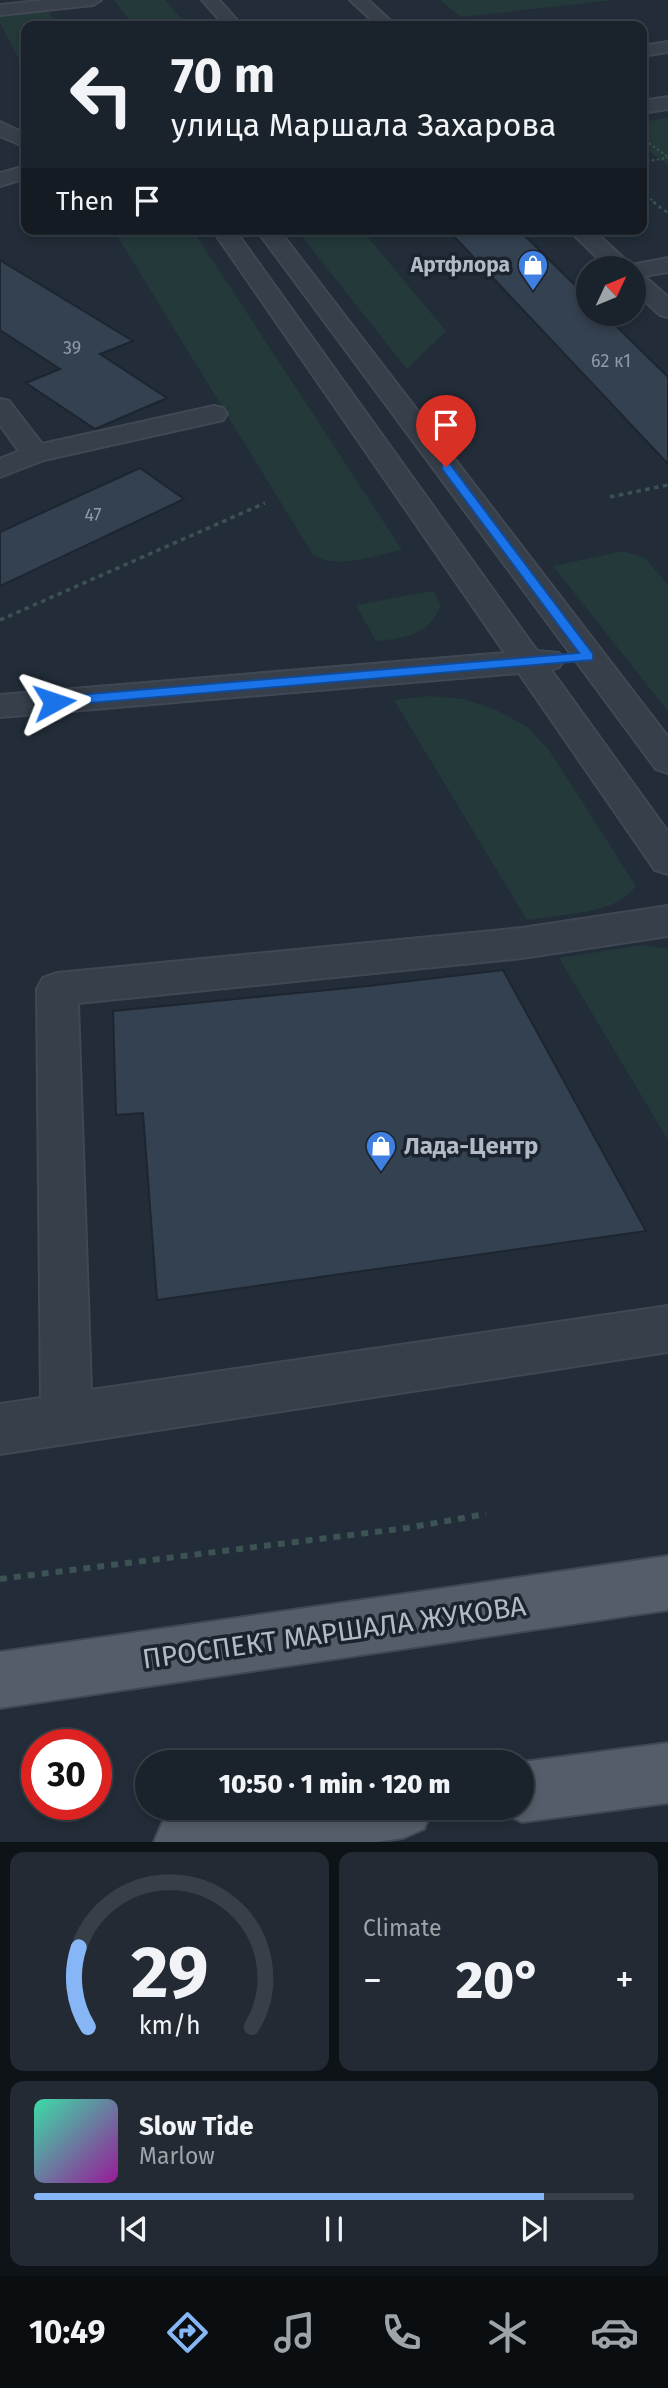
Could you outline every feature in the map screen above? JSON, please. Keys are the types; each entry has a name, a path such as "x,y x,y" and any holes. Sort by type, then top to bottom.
{"main road":[{"name":"ПРОСПЕКТ МАРШАЛА ЖУКОВА","path":"0,1681 668,1583"},
{"path":"534,1790 668,1773"},
{"path":"184,1842 322,1820"}],"street":[{"path":"0,10 93,0 107,18"},
{"path":"210,0 229,21"},
{"path":"358,0 382,21"},
{"path":"62,2 74,19"},
{"path":"647,50 668,47"},
{"path":"647,106 668,103"},
{"path":"0,128 21,138"},
{"path":"0,180 21,174"},
{"path":"227,235 668,860"},
{"path":"272,235 668,761"},
{"path":"586,235 609,256"},
{"path":"646,269 668,265"},
{"path":"646,290 668,310"},
{"path":"0,407 35,454"},
{"path":"0,469 35,454 214,414"},
{"path":"0,706 589,657"},
{"path":"67,1419 57,989 523,943 668,921"},
{"path":"0,1429 668,1329"},
{"path":"395,1842 396,1820"}],"path":[{"path":"647,143 668,158"},
{"path":"647,161 668,158"},
{"path":"647,197 668,214"},
{"path":"610,497 668,485"},
{"path":"0,620 265,503"},
{"path":"0,1579 407,1528 486,1514"}],"green space":[{"path":"114,0 165,0 184,21 130,21"},
{"path":"440,0 614,0 461,17"},
{"path":"47,9 55,21 21,21 21,63 0,23 0,15"},
{"path":"668,118 668,165 647,150 647,121"},
{"path":"117,235 196,235 402,550 345,561 333,561 313,555"},
{"path":"301,235 366,235 446,331 407,369"},
{"path":"623,551 645,558 668,585 668,711 553,566"},
{"path":"433,591 441,605 430,623 415,633 397,638 376,641 356,605"},
{"path":"430,696 463,699 496,710 526,726 549,750 636,886 627,896 616,903 587,912 527,920 394,700"},
{"path":"642,945 668,949 668,1140 559,958"}],"building":[{"path":"453,235 524,235 576,286 576,326 616,326 668,377 668,464"},
{"path":"0,260 133,341 100,354 167,398 95,429 26,383 60,369 0,330"},
{"path":"140,468 184,499 0,586 0,532"},
{"name":"Лада-Центр","path":"503,970 646,1231 157,1300 143,1113 116,1115 113,1011"}],"place":[{"name":"Артфлора","path":"533,292"},
{"name":"Лада-Центр","path":"381,1173"}],"route":[{"path":"54,702 589,657 446,467"}]}
